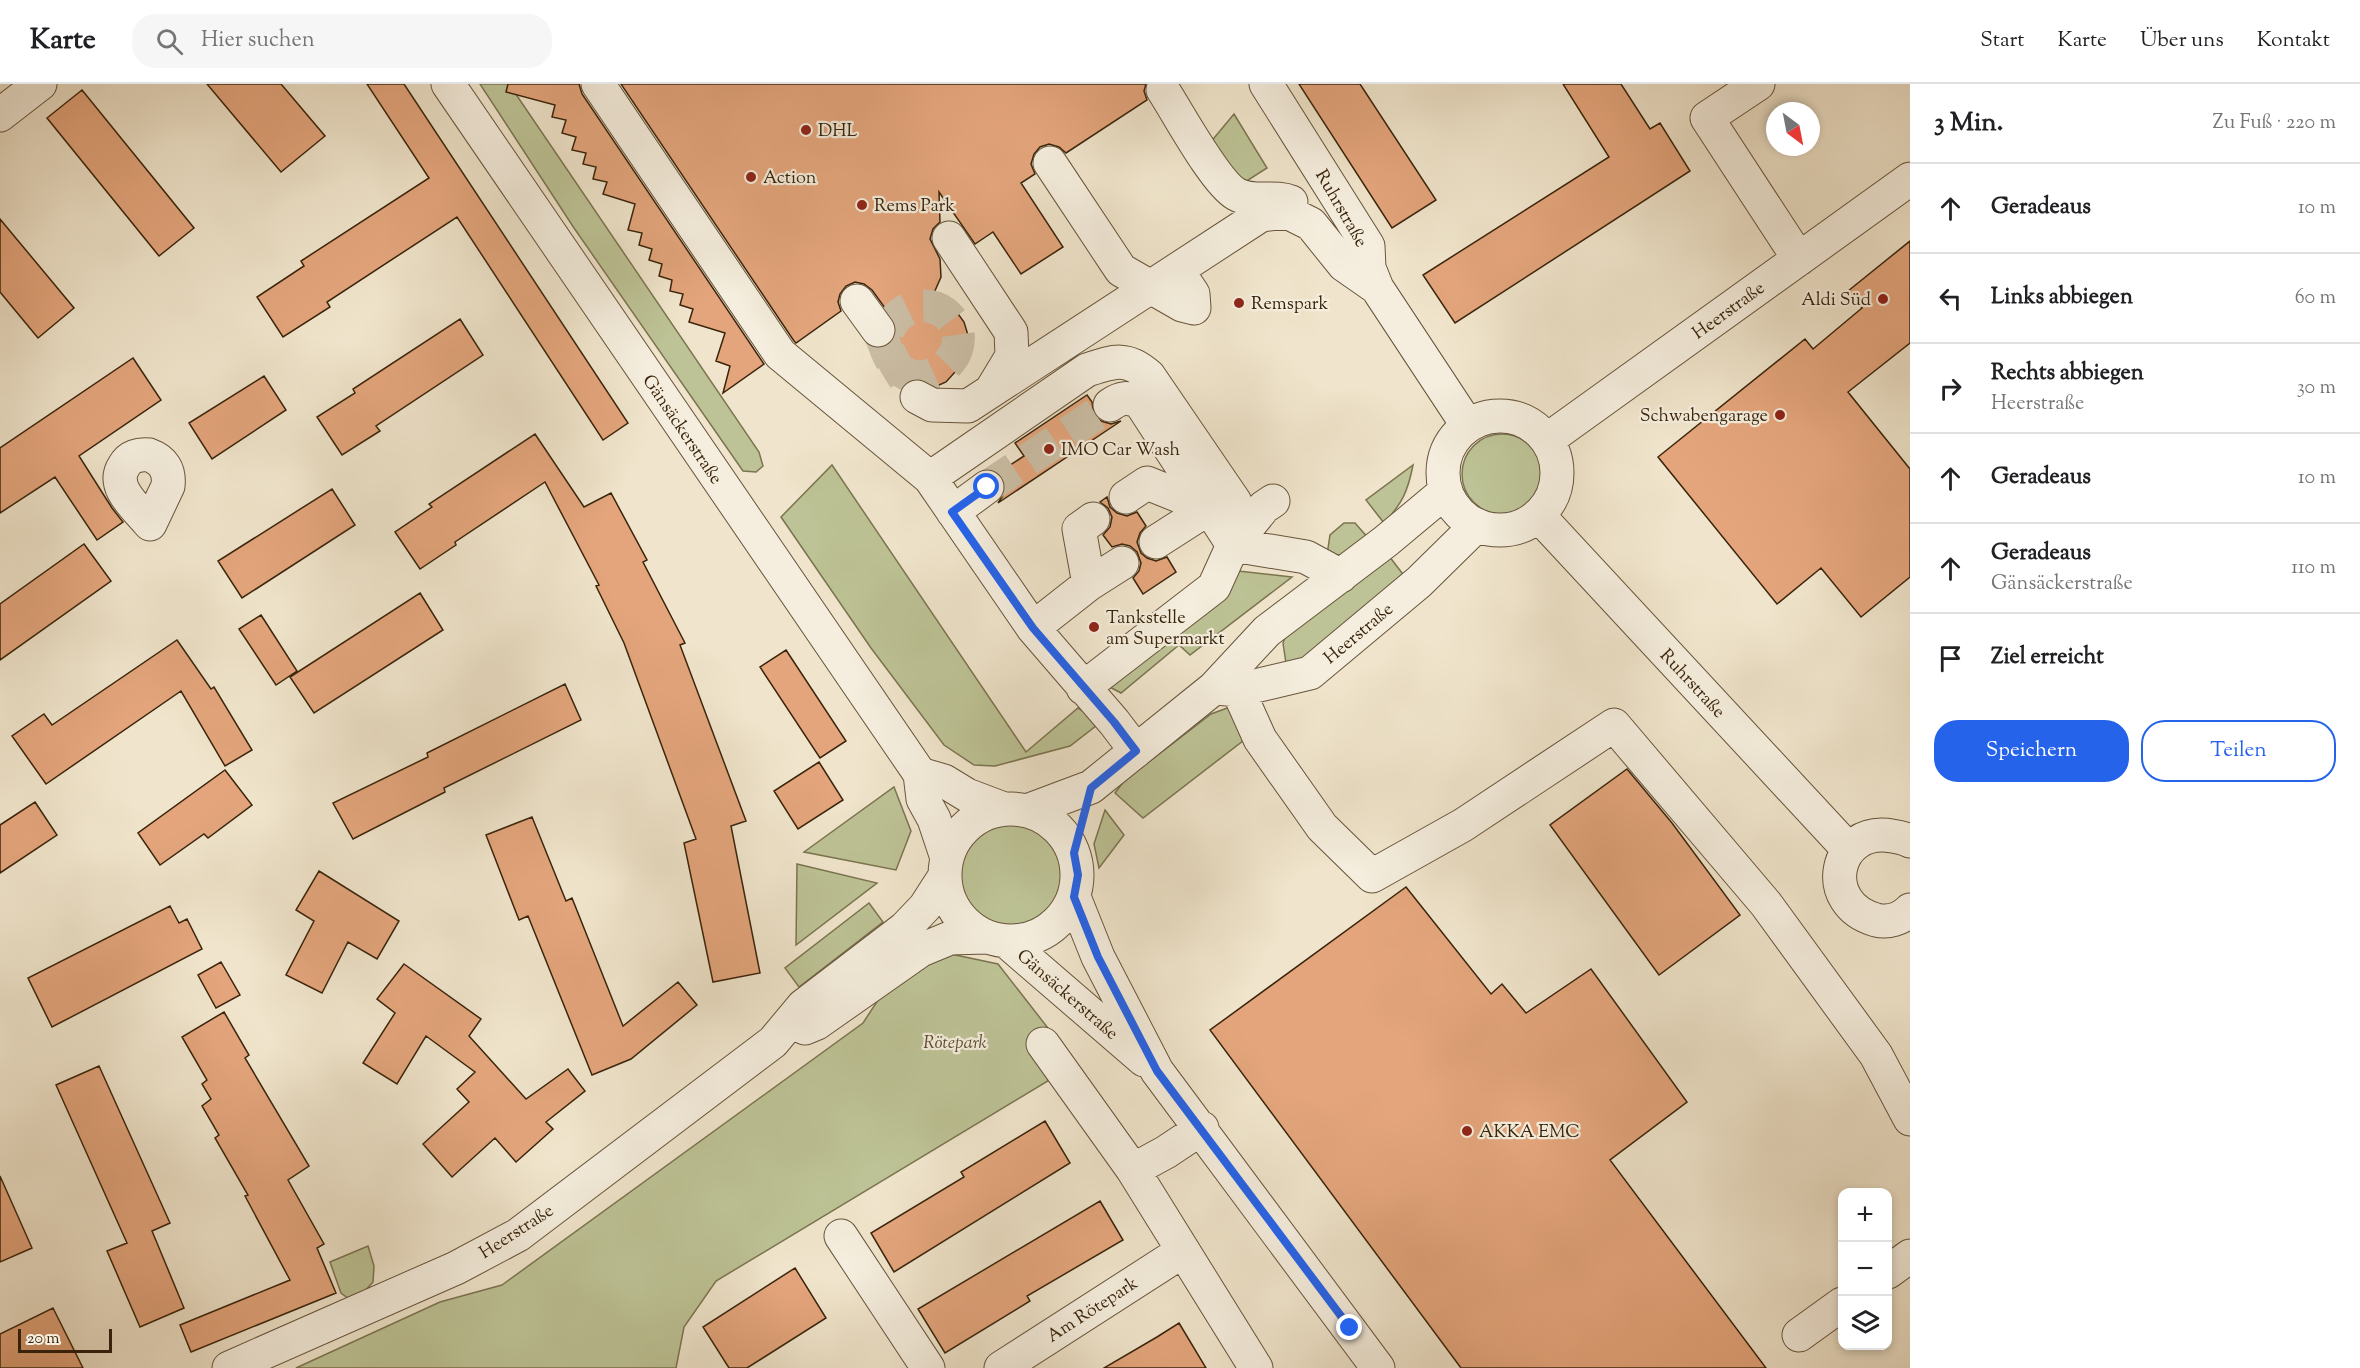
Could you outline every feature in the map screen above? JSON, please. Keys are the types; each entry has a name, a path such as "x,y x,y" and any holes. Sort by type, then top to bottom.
{"street":[{"path":"0,115 40,84"},
{"name":"Gänsäckerstraße","path":"448,84 920,774 922,798 934,819 946,867"},
{"path":"598,84 780,354 930,478 1033,628 1136,751"},
{"name":"Ruhrstraße","path":"1266,84 1368,246 1373,278 1468,426"},
{"path":"1758,84 1707,118 1799,259"},
{"path":"1163,90 1216,175 1236,194 1258,200 1286,200 1315,213 1350,256 1373,278"},
{"path":"1050,163 1121,270 1151,288"},
{"name":"Heerstraße","path":"1547,440 1910,179"},
{"path":"917,397 932,405 968,406 1262,215 1287,212 1311,224 1344,265 1373,278"},
{"path":"949,238 1011,332 1012,356 991,391"},
{"path":"857,301 878,330"},
{"path":"930,478 1087,370 1114,361 1137,365 1149,376 1235,502 1222,528 1214,587 1083,688"},
{"path":"1110,405 1129,397 1140,402 1222,528"},
{"path":"1502,416 1519,419 1534,427 1547,440 1554,454 1557,471 1555,488 1549,503 1538,515 1524,524 1509,529 1493,530 1477,525 1464,517 1453,505 1446,491 1443,473 1446,455 1455,438 1468,426 1484,418 1502,416"},
{"path":"1126,497 1147,483 1222,528 1306,557 1341,576"},
{"path":"952,512 987,487"},
{"name":"Heerstraße","path":"1016,810 1091,788 1136,751 1226,689 1267,631 1341,576 1446,491"},
{"path":"1156,542 1222,528 1273,501"},
{"name":"Ruhrstraße","path":"1538,515 1849,850"},
{"path":"1089,584 1079,529 1093,519"},
{"name":"Heerstraße","path":"1226,689 1310,673 1419,582 1477,525"},
{"path":"1033,628 1089,584 1122,563"},
{"path":"1226,689 1322,828 1372,876 1463,825 1614,725 1766,904 1876,1055 1910,1119"},
{"path":"920,774 944,781 967,795 1047,819 1065,836 1074,853 1078,875 1074,897 1063,917 1051,929 1027,940 996,939 968,926 955,910 947,893 946,867 954,842 965,827 983,815 1016,810"},
{"path":"1074,853 1091,788"},
{"path":"1908,917 1884,922 1861,916 1846,901 1839,879 1841,864 1849,850 1861,839 1877,833 1910,841"},
{"name":"Heerstraße","path":"229,1368 456,1268 518,1235 773,1042 803,1006 905,927 925,907 946,867"},
{"name":"Gänsäckerstraße","path":"1074,897 1098,957 1157,1071 1202,1128 1378,1368"},
{"name":"Heerstraße","path":"773,1042 817,1023 921,950 950,938 996,939"},
{"name":"Gänsäckerstraße","path":"996,939 1157,1071"},
{"path":"1043,1044 1133,1170 1256,1368"},
{"path":"1133,1170 1202,1128"},
{"path":"841,1236 928,1368"},
{"name":"Am Rötepark","path":"1001,1368 1183,1251"},
{"path":"1892,1269 1910,1256"},
{"path":"1799,1335 1838,1307"}],"green space":[{"path":"480,84 509,84 759,452 763,466 756,472 743,471 574,228"},
{"path":"1234,114 1267,168 1242,184 1209,144"},
{"path":"1502,434 1517,437 1530,446 1539,459 1542,474 1539,489 1530,502 1517,511 1502,514 1487,511 1474,502 1465,489 1462,474 1465,459 1474,446 1487,437"},
{"path":"832,465 1026,752 1078,708 1101,722 1070,746 995,766 974,765 944,745 871,648 781,517"},
{"path":"1413,465 1403,497 1384,523 1366,500"},
{"path":"1344,523 1355,523 1369,539 1348,555 1327,555 1330,535"},
{"path":"1386,552 1405,577 1305,659 1286,663 1283,643 1291,620"},
{"path":"1229,570 1292,577 1190,655 1179,645 1121,693 1106,685"},
{"path":"1230,707 1248,737 1143,818 1115,793 1124,781 1211,714"},
{"path":"894,787 911,831 896,870 804,852"},
{"path":"1105,810 1124,835 1099,868 1094,844"},
{"path":"1011,824 1031,827 1040,832 1054,846 1059,855 1062,875 1059,895 1054,904 1040,918 1031,923 1011,926 991,923 982,918 968,904 963,895 960,875 963,855 968,846 982,832 991,827"},
{"path":"797,864 877,883 796,945"},
{"path":"869,903 883,922 799,987 785,968"},
{"name":"Rötepark","path":"946,953 998,964 1076,1064 716,1281 684,1327 676,1368 296,1368 440,1302 502,1285 863,1023 880,997"},
{"path":"368,1246 374,1266 373,1282 363,1293 349,1299 341,1293 330,1262"}],"building":[{"path":"207,84 281,84 325,136 281,172"},
{"path":"367,84 404,84 628,423 603,440 457,217 327,302 330,307 283,337 257,297 304,266 301,261 429,178"},
{"path":"508,84 579,84 582,94 764,364 723,393 730,366 716,361 725,333 689,322 693,309 680,305 683,294 670,291 672,280 659,276 662,264 649,260 652,249 639,245 642,233 628,230 635,204 603,194 607,182 593,179 596,167 583,164 586,153 572,150 576,137 562,133 566,120 552,117 555,105 506,92"},
{"name":"Rems Park","path":"621,84 1146,84 1144,91 1147,100 1066,153 1059,147 1049,144 1040,147 1034,154 1031,164 1035,174 1021,183 1063,247 1021,274 993,232 975,244 939,192 940,222 933,229 930,239 940,259 941,277 934,293 956,311 964,322 968,335 968,349 964,362 946,382 937,386 916,378 902,386 897,385 870,347 879,349 888,345 895,338 897,329 893,319 872,290 864,284 855,282 846,286 838,302 841,311 796,343 794,341"},
{"path":"1299,84 1360,84 1436,200 1392,228"},
{"path":"1563,84 1621,84 1650,129 1660,123 1690,171 1455,323 1423,275 1609,157"},
{"path":"82,90 194,228 159,256 47,118"},
{"path":"0,219 74,308 38,338 0,292"},
{"path":"1910,241 1910,343 1848,392 1910,469 1910,577 1861,617 1821,568 1777,604 1658,457 1805,339 1813,349 1862,308 1848,291"},
{"path":"460,319 483,355 376,426 380,431 342,455 317,417 355,393 353,389"},
{"path":"133,358 161,400 79,456 123,522 97,540 55,477 0,513 0,448"},
{"path":"264,376 286,410 212,459 189,423"},
{"name":"IMO Car Wash","path":"1087,395 1092,402 1094,415 1101,421 1111,424 1121,421 998,503 1006,486 1002,476 998,473 1024,456 1015,443"},
{"path":"535,434 584,507 611,493 647,560 643,562 685,643 680,645 746,821 731,826 760,973 713,982 684,843 696,839 624,643 596,586 599,585 545,482 455,542 456,545 420,569 395,532 432,507 429,504"},
{"path":"332,489 355,525 242,598 218,561"},
{"path":"1107,497 1110,507 1117,513 1127,516 1137,512 1146,526 1137,542 1141,553 1156,561 1167,557 1176,572 1143,594 1133,578 1139,571 1141,563 1137,552 1130,546 1122,544 1112,547 1103,535 1110,527 1112,517 1108,508 1100,502"},
{"path":"84,544 111,581 0,660 0,604"},
{"path":"420,593 443,630 314,713 290,677"},
{"path":"261,615 297,671 276,685 239,629"},
{"path":"177,640 211,689 214,687 252,750 225,766 181,691 46,784 12,736 44,714 52,725"},
{"path":"786,650 846,741 820,758 760,667"},
{"path":"565,684 581,720 444,788 445,792 353,839 333,803 428,757 427,753"},
{"path":"819,762 843,800 798,829 774,791"},
{"path":"1627,769 1672,823 1740,915 1659,975 1550,825"},
{"path":"225,770 252,805 208,838 204,834 160,865 138,833"},
{"path":"35,802 57,835 0,873 0,825"},
{"path":"532,817 566,901 572,898 623,1026 678,982 697,1005 631,1059 592,1075 528,916 519,920 486,835"},
{"path":"319,871 399,921 377,959 348,942 322,993 286,975 314,921 296,910"},
{"name":"AKKA EMC","path":"1406,887 1491,994 1502,984 1526,1013 1591,969 1687,1102 1610,1160 1766,1368 1461,1368 1210,1030"},
{"path":"170,906 179,923 187,919 202,949 52,1027 28,978"},
{"path":"221,962 240,995 216,1008 198,975"},
{"path":"404,964 481,1019 469,1036 526,1099 568,1069 585,1091 546,1122 553,1129 516,1162 495,1138 452,1177 423,1144 469,1102 457,1089 475,1072 426,1036 397,1084 363,1063 395,1013 377,999"},
{"path":"224,1012 249,1055 245,1058 309,1166 288,1180 324,1244 317,1248 336,1293 191,1352 180,1325 290,1280 245,1196 248,1195 215,1138 219,1135 202,1106 211,1099 202,1084 207,1080 182,1037"},
{"path":"99,1066 170,1223 152,1231 184,1308 140,1327 107,1251 127,1243 56,1085"},
{"path":"1045,1121 1070,1163 894,1272 871,1233 964,1177 961,1172"},
{"path":"0,1176 32,1248 0,1262"},
{"path":"1100,1201 1123,1240 1027,1296 1030,1301 945,1353 918,1309"},
{"path":"795,1268 826,1318 747,1368 729,1368 703,1327"},
{"path":"53,1308 83,1368 0,1368 0,1334"},
{"path":"1179,1323 1206,1368 1104,1368 1157,1337"}],"tunnel":[{"path":"878,330 895,366 900,370 912,376 925,376 938,371 956,352 958,339 955,326 945,313 930,306 908,309 892,323 887,335 888,349 897,367 901,373 905,380 917,397"},
{"path":"987,487 1110,405"}],"place":[{"name":"DHL","path":"806,130"},
{"name":"Action","path":"751,177"},
{"name":"Rems Park","path":"862,205"},
{"name":"Aldi Süd","path":"1883,299"},
{"name":"Remspark","path":"1239,303"},
{"name":"Schwabengarage","path":"1780,415"},
{"name":"IMO Car Wash","path":"1049,449"},
{"name":"Tankstelle am Supermarkt","path":"1094,627"},
{"name":"AKKA EMC","path":"1467,1131"}],"route":[{"path":"987,487 952,512 1033,628 1136,751 1091,788 1074,853 1078,875 1074,897 1098,957 1157,1071 1350,1328"}]}
